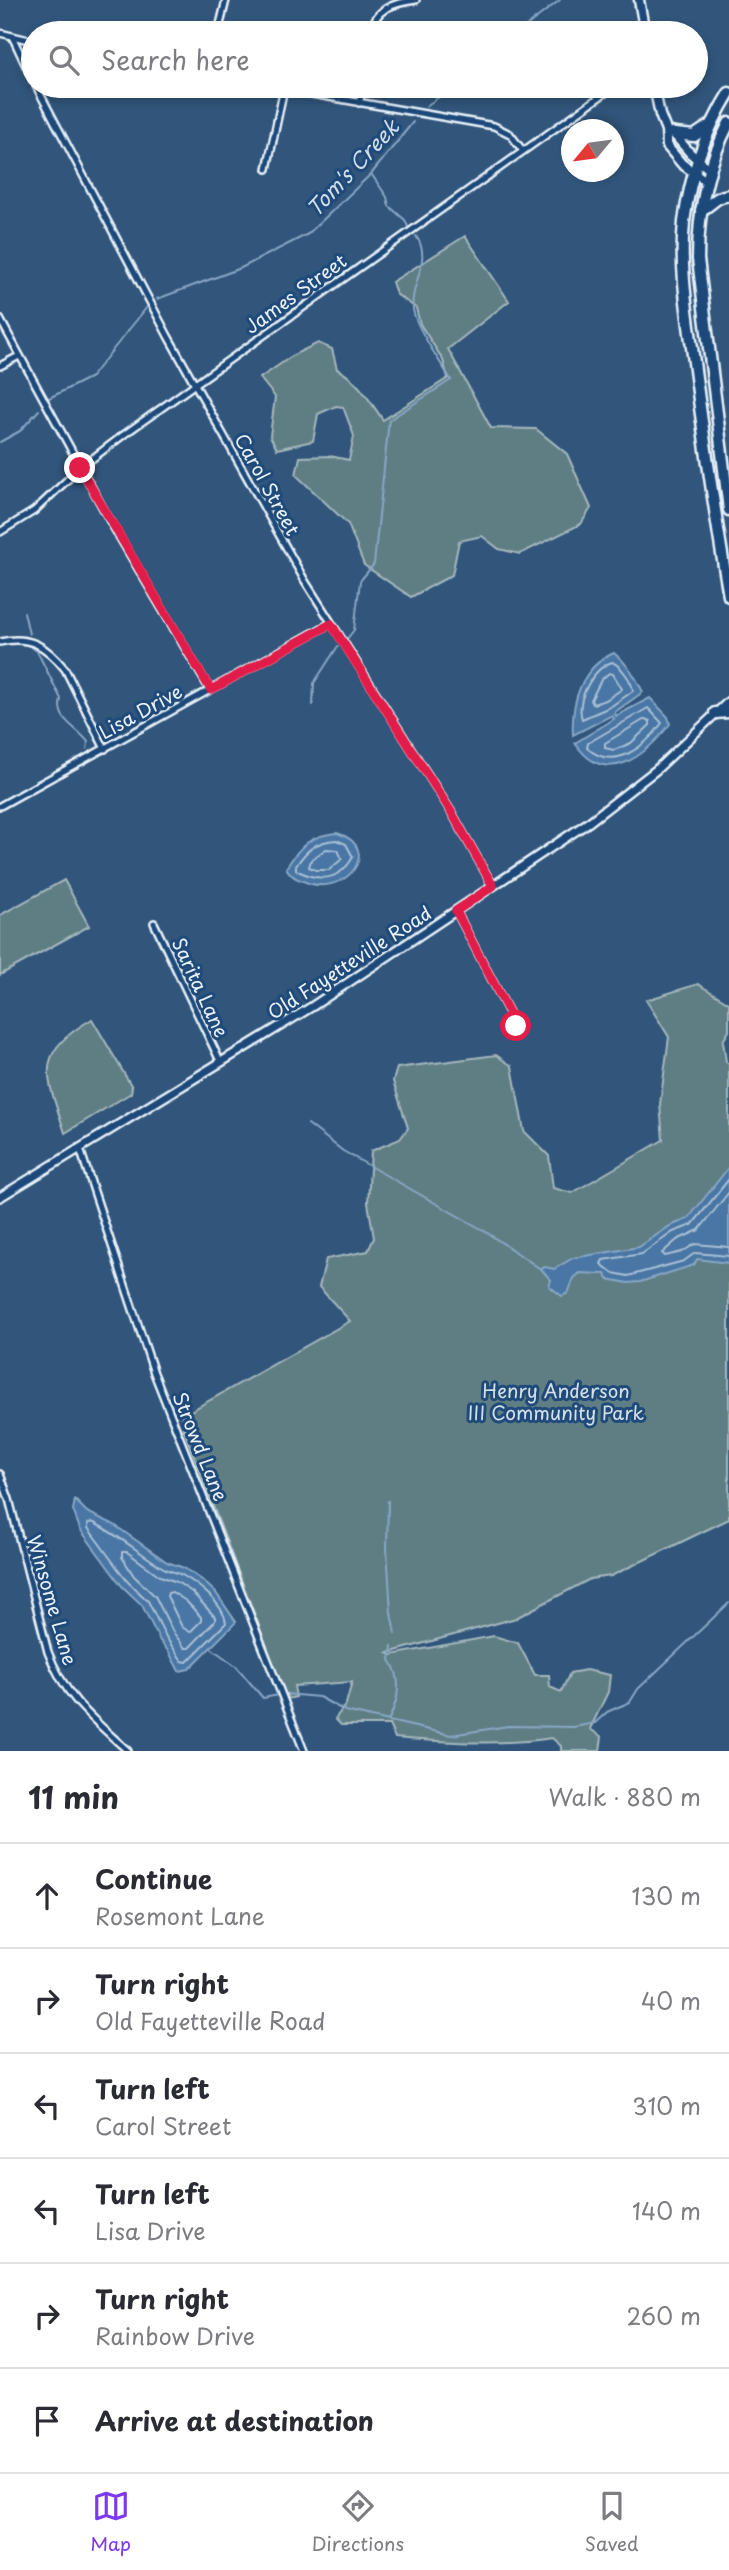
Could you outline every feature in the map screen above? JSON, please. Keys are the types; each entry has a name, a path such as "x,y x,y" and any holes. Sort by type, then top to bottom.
{"highway":[{"path":"729,93 712,124 694,173 684,223 683,261 707,460 729,596"},
{"path":"729,123 706,181 701,210 698,271 729,510"},
{"path":"671,132 694,136 712,124"},
{"path":"701,210 707,208 714,199 729,195"},
{"path":"715,713 729,712"}],"main road":[{"path":"639,0 643,21"},
{"path":"656,98 660,115 671,132 710,170"},
{"path":"671,132 667,145 682,164 706,181"}],"street":[{"path":"221,21 226,0"},
{"path":"374,21 383,9 396,3 416,0"},
{"path":"0,33 21,38"},
{"path":"12,36 21,55"},
{"name":"Carol Street","path":"42,98 194,384 331,624 452,813 493,886"},
{"path":"267,169 282,98"},
{"path":"332,98 494,126 510,134 523,151"},
{"path":"359,103 360,98"},
{"name":"James Street","path":"0,532 34,512 80,468 194,384 598,98"},
{"path":"0,319 80,468 211,690"},
{"path":"0,366 19,356"},
{"name":"Lisa Drive","path":"0,806 331,624"},
{"path":"0,642 25,639 42,647 57,659 65,669 105,748"},
{"name":"Old Fayetteville Road","path":"0,1197 222,1063 589,822 630,792 729,701"},
{"path":"456,911 516,1026"},
{"name":"Sarita Lane","path":"153,923 222,1063"},
{"name":"Strowd Lane","path":"80,1149 155,1373 304,1751"},
{"name":"Winsome Lane","path":"0,1474 9,1499 48,1652 58,1677 78,1705 128,1751"}],"green space":[{"path":"465,236 509,301 448,349 491,428 536,429 567,454 591,508 581,524 520,554 499,549 482,536 459,541 452,575 411,597 364,565 348,524 296,475 300,457 330,456 349,460 354,436 343,407 336,406 318,414 313,441 277,449 270,436 275,397 260,378 295,354 318,343 332,349 337,369 358,385 383,420 448,378 443,360 420,324 416,308 396,294 392,282"},
{"path":"64,880 89,926 0,975 0,915"},
{"name":"Henry Anderson III Community Park","path":"698,984 729,1003 729,1031 723,1041 726,1062 729,1064 729,1519 611,1576 590,1579 516,1618 388,1653 391,1655 494,1636 518,1643 535,1675 549,1675 550,1687 561,1692 570,1673 586,1670 610,1675 608,1692 590,1729 602,1737 600,1751 561,1751 561,1746 552,1738 493,1743 434,1741 395,1738 389,1725 341,1725 335,1719 346,1704 352,1682 294,1686 296,1697 287,1699 183,1428 187,1428 182,1416 350,1321 319,1287 326,1259 368,1251 374,1238 368,1203 371,1151 400,1139 408,1128 393,1081 397,1068 496,1055 512,1066 524,1131 549,1156 553,1188 572,1193 663,1140 660,1104 669,1037 646,1000"},
{"path":"92,1019 132,1087 131,1093 65,1133 53,1096 49,1068 52,1056 60,1044"}],"water":[{"path":"614,653 631,671 643,692 615,712 616,716 650,698 668,717 670,724 637,756 612,766 599,764 587,757 575,743 614,719 612,715 573,735 573,723 576,698 586,676 593,667"},
{"path":"337,833 351,840 358,850 354,870 345,878 333,884 318,885 300,880 286,868 307,843 320,836"},
{"path":"729,1167 729,1263 697,1259 694,1265 640,1282 628,1283 608,1279 605,1274 580,1273 574,1278 568,1293 562,1296 549,1286 551,1280 541,1269 545,1267 554,1269 573,1258 639,1247 670,1226 688,1219"},
{"path":"75,1500 87,1512 113,1524 167,1562 184,1568 202,1580 216,1593 236,1622 189,1669 179,1671 142,1605 122,1586 80,1529 73,1510"}],"waterway":[{"name":"Tom's Creek","path":"533,21 560,0"},
{"name":"Tom's Creek","path":"426,106 438,98"},
{"name":"Tom's Creek","path":"157,299 241,268 308,234 372,173 413,122"},
{"path":"372,175 387,197 389,206 405,220 408,227"},
{"path":"347,639 354,630 360,581 374,564 389,420 451,380 415,317 413,296 422,256 416,236"},
{"name":"Tom's Creek","path":"49,398 91,377 147,307"},
{"name":"Tom's Creek","path":"0,442 20,431 39,410"},
{"path":"24,612 29,634"},
{"path":"313,705 314,683 338,646"},
{"path":"31,647 37,651 61,699 64,718 88,742 87,749"},
{"path":"308,1124 343,1151 483,1230 542,1270"},
{"path":"388,1501 387,1548 391,1613 395,1633"},
{"path":"285,1694 319,1697 345,1711 451,1735 508,1726 574,1727 595,1723 607,1712 630,1702 638,1689 729,1603"},
{"path":"388,1721 398,1690 397,1675 390,1660 392,1646"},
{"path":"211,1648 236,1666 263,1698 279,1695"}],"route":[{"path":"80,468 211,690 331,624 452,813 493,886 456,911 516,1026"}]}
